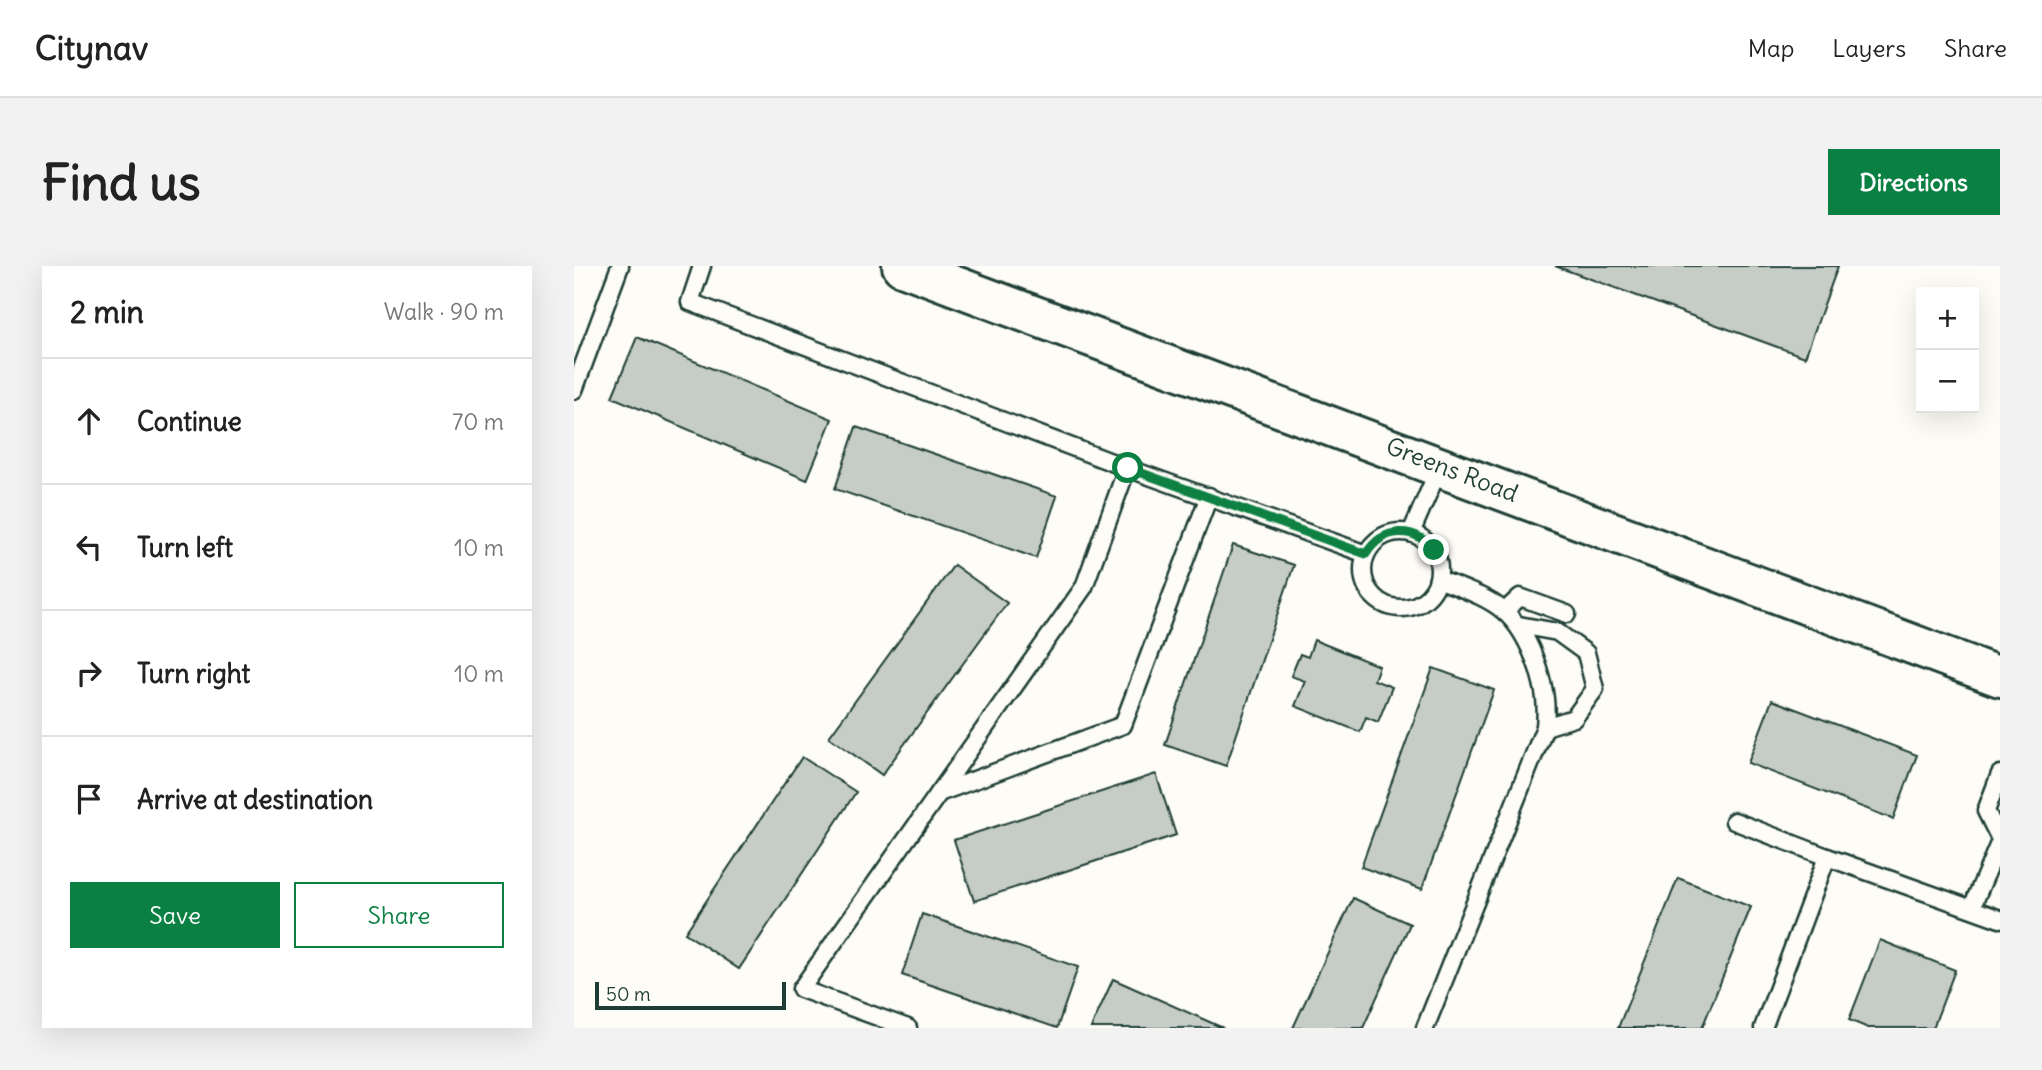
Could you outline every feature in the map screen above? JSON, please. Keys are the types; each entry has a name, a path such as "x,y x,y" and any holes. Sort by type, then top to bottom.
{"main road":[{"name":"Greens Road","path":"902,266 2000,677"}],"lane":[{"path":"574,390 620,266"},
{"path":"702,266 690,302 1128,468 1366,554"},
{"path":"1411,533 1440,466"},
{"path":"908,1028 801,989 1084,587 1128,468"},
{"path":"939,793 1123,725 1209,496"},
{"path":"1400,531 1411,533 1420,537 1434,550 1439,569 1438,579 1424,600 1413,606 1389,606 1377,600 1364,579 1366,554 1380,538 1400,531"},
{"path":"1425,1028 1545,727 1548,703 1533,654 1520,625 1505,611 1483,597 1438,579"},
{"path":"1505,611 1520,597 1567,614"},
{"path":"1520,625 1557,632 1586,653 1595,689 1574,718 1545,727"},
{"path":"1972,907 2000,840 1986,811 2000,774"},
{"path":"1734,821 2000,919"},
{"path":"1763,1028 1827,856"}],"building":[{"path":"1555,266 1838,266 1805,357"},
{"path":"637,337 832,419 807,480 612,397"},
{"path":"856,427 1057,496 1036,558 835,489"},
{"path":"1233,545 1294,565 1226,766 1165,745"},
{"path":"954,565 1007,603 882,775 829,737"},
{"path":"1314,640 1379,666 1374,680 1392,687 1378,722 1366,717 1360,732 1295,706 1305,681 1291,676 1300,654 1308,657"},
{"path":"1433,668 1494,690 1422,889 1361,867"},
{"path":"1772,700 1917,755 1893,819 1748,763"},
{"path":"802,757 856,792 739,969 685,933"},
{"path":"1156,774 1176,835 974,901 954,840"},
{"path":"1678,878 1751,907 1702,1028 1618,1028"},
{"path":"1353,898 1410,924 1363,1028 1293,1028"},
{"path":"922,914 1078,967 1057,1028 902,975"},
{"path":"1880,940 1955,970 1933,1028 1868,1028 1849,1020"},
{"path":"1113,979 1223,1028 1091,1028"}],"route":[{"path":"1128,468 1366,554 1371,545 1380,538 1400,531 1420,537 1434,550"}]}
